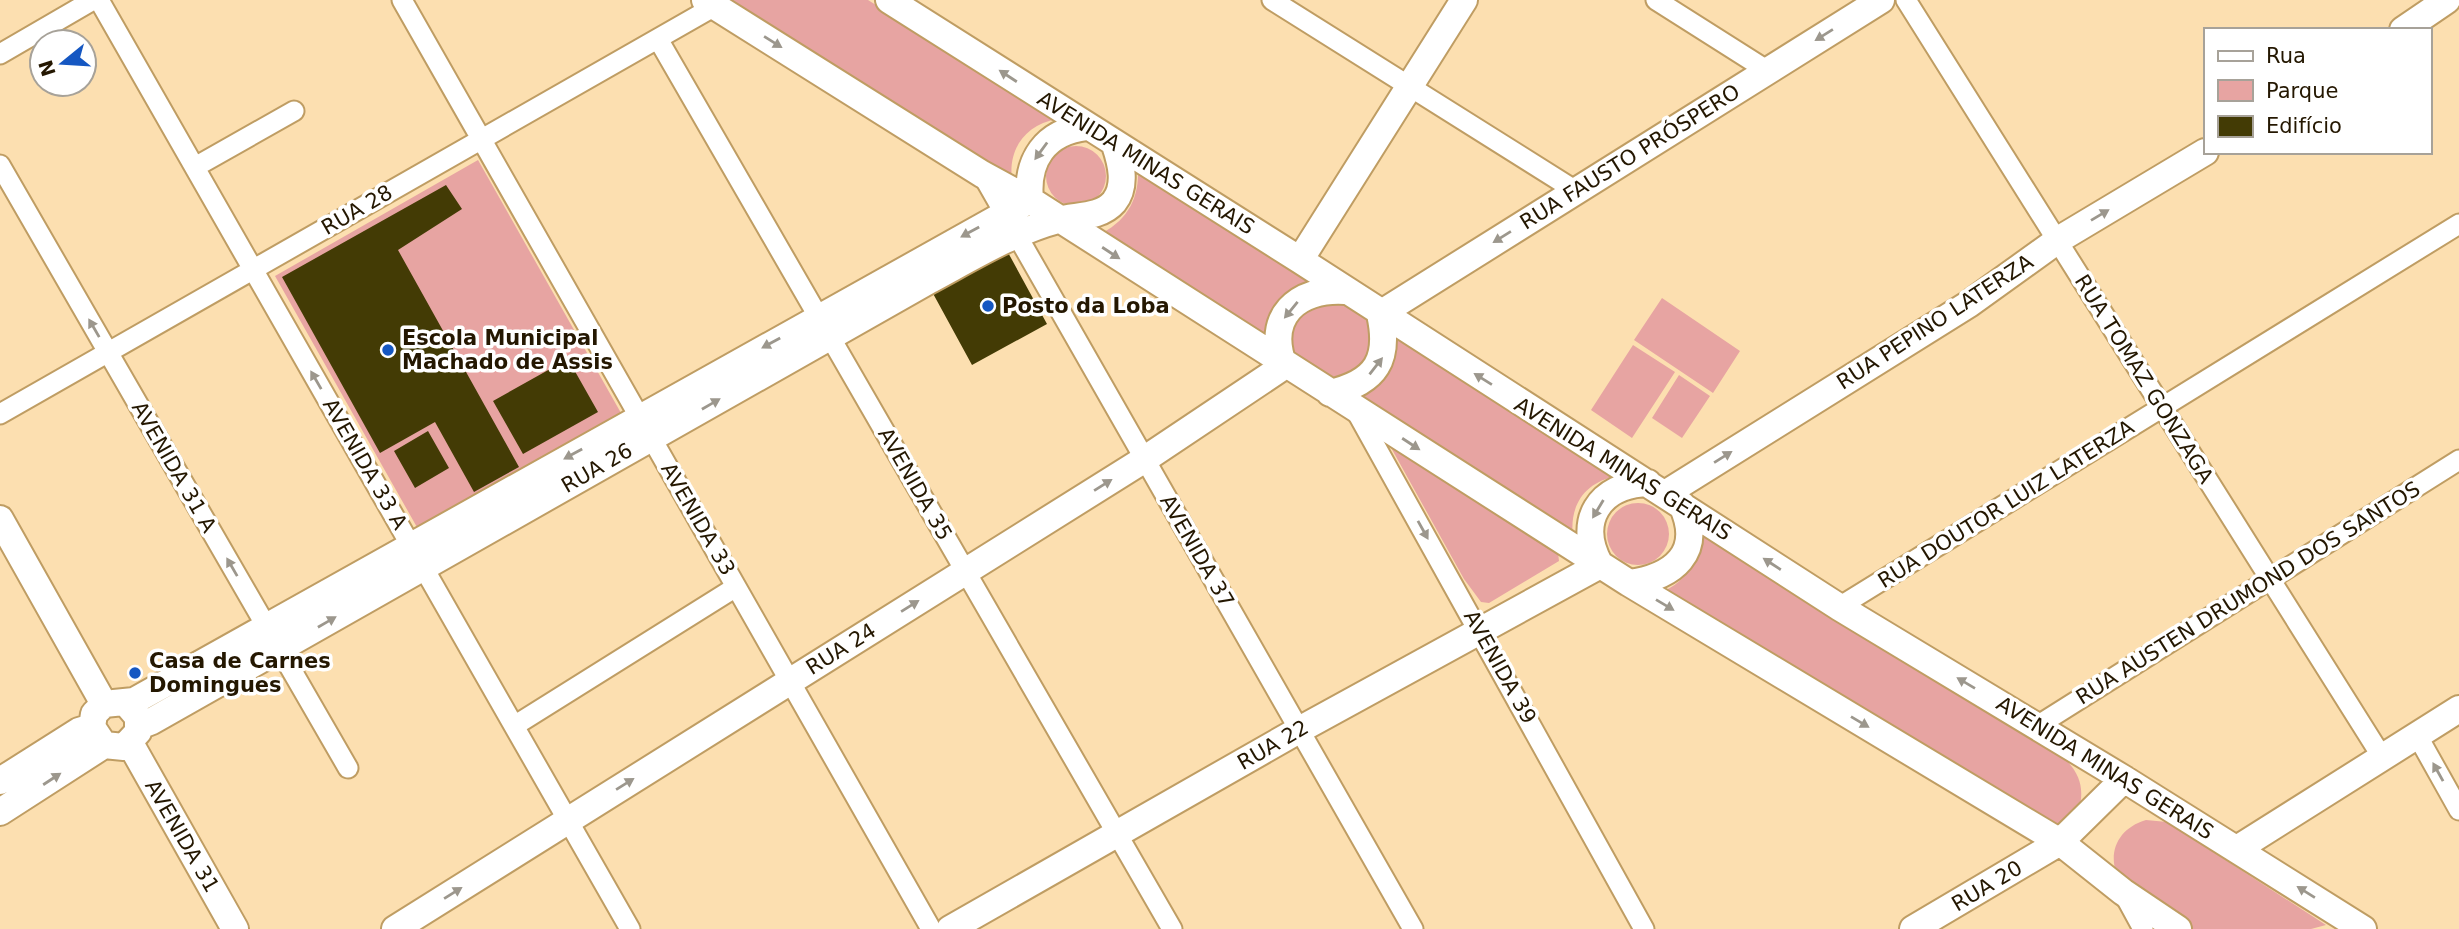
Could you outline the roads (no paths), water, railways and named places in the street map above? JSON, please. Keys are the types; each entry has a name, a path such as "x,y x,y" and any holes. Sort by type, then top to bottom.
{"street":[{"path":"0,54 93,0"},
{"name":"AVENIDA 33 A","path":"99,0 630,929"},
{"name":"AVENIDA 33","path":"402,0 931,929"},
{"name":"AVENIDA MINAS GERAIS","path":"889,0 1300,260 1839,607 2124,779 2363,929"},
{"path":"1272,0 1576,191"},
{"path":"1300,260 1464,0"},
{"path":"1656,0 1768,71"},
{"name":"RUA FAUSTO PRÓSPERO","path":"1380,314 1881,0"},
{"name":"RUA TOMAZ GONZAGA","path":"1906,0 2382,757"},
{"path":"2406,28 2447,0"},
{"path":"710,3 982,174 1030,200 1284,366 1600,565 2060,842 2123,892 2178,929"},
{"name":"RUA 28","path":"0,414 658,39 710,3"},
{"name":"AVENIDA 35","path":"658,39 1172,929"},
{"path":"195,167 294,111"},
{"path":"1030,200 1029,179 1038,153 1059,134 1086,127"},
{"path":"1060,220 1104,211 1115,201 1122,183 1122,163 1115,145"},
{"name":"RUA PEPINO LATERZA","path":"1665,494 1969,304 2057,240 2204,153"},
{"name":"AVENIDA 31 A","path":"0,165 348,768"},
{"name":"AVENIDA 37","path":"982,174 1413,929"},
{"name":"RUA 26","path":"0,781 79,731 152,721 273,638 824,326 1010,224 1030,200"},
{"name":"RUA 26","path":"1010,224 1060,220"},
{"name":"RUA DOUTOR LUIZ LATERZA","path":"1839,607 2459,224"},
{"path":"1284,366 1278,337 1289,309 1313,292 1345,291"},
{"path":"1330,393 1363,381 1384,355 1385,337 1380,314"},
{"name":"RUA 24","path":"395,929 1145,459 1284,366"},
{"name":"AVENIDA 39","path":"1353,407 1644,929"},
{"name":"RUA AUSTEN DRUMOND DOS SANTOS","path":"2037,726 2459,460"},
{"path":"1600,565 1589,538 1597,506 1623,486 1665,494 1687,515 1689,538 1680,560 1663,576 1629,583"},
{"name":"AVENIDA 31","path":"0,519 235,929"},
{"name":"RUA 22","path":"950,929 1299,730 1600,565"},
{"path":"514,726 736,587"},
{"path":"2237,849 2459,709"},
{"name":"RUA 26","path":"0,812 116,725"},
{"path":"2417,735 2459,810"},
{"name":"RUA 20","path":"1913,929 2060,842 2124,779"},
{"path":"2123,892 2143,929"}],"place":[{"name":"Posto da Loba","path":"988,306"},
{"name":"Escola Municipal Machado de Assis","path":"388,350"},
{"name":"Casa de Carnes Domingues","path":"135,673"}]}
